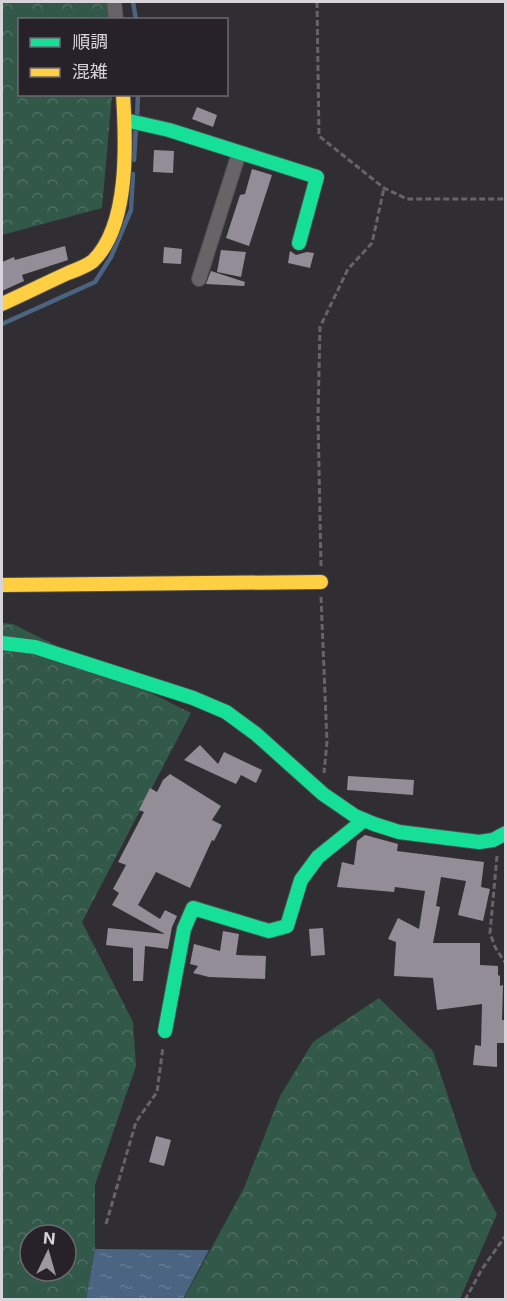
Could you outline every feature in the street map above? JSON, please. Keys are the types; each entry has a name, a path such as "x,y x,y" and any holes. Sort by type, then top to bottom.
{"street":[{"path":"114,2 116,18"},
{"path":"2,304 92,262 101,252 121,201 128,121 123,96"},
{"path":"128,121 169,130 317,177 299,243"},
{"path":"199,279 239,153"},
{"path":"2,585 321,582"},
{"path":"2,642 35,647 194,698 226,712 256,734 316,788 364,820 399,832 479,842 502,835"},
{"path":"165,1031 184,929 193,908 269,931 286,927 301,880 318,857 364,820"}],"path":[{"path":"316,2 319,136 384,188 407,199 506,199"},
{"path":"316,788 324,773 327,742 318,417 320,327 348,269 372,243 384,188"},
{"path":"502,835 490,933 495,947 506,964"},
{"path":"106,1224 136,1122 157,1092 165,1031"},
{"path":"465,1299 482,1269 506,1235"}],"green space":[{"path":"2,2 120,2 119,18 18,18 18,96 112,96 102,208 2,235"},
{"path":"2,623 13,624 191,713 82,922 133,1022 136,1066 95,1185 95,1249 86,1299 2,1299"},
{"path":"379,998 433,1051 472,1169 497,1214 460,1299 183,1300 244,1188 280,1096 313,1042"}],"water":[{"path":"95,1249 209,1250 183,1299 86,1299"}],"building":[{"path":"197,107 217,115 213,127 192,119"},
{"path":"154,150 174,151 173,173 153,172"},
{"path":"252,169 272,175 249,246 226,238 240,195 245,194"},
{"path":"65,246 68,260 22,275 24,281 2,291 2,262 14,257 15,260"},
{"path":"164,247 182,249 181,264 163,263"},
{"path":"221,250 246,252 241,277 217,272"},
{"path":"290,251 296,255 314,253 310,268 288,263"},
{"path":"211,271 245,282 244,286 206,284"},
{"path":"200,745 218,764 224,752 262,770 256,783 241,775 236,784 184,760"},
{"path":"170,774 221,806 212,820 222,825 214,841 212,840 190,888 156,872 138,905 160,919 165,910 177,916 172,927 168,949 145,946 143,981 133,981 133,948 106,945 108,928 165,934 112,905 119,893 113,889 126,865 118,862 144,812 139,810 150,788 157,792 163,780"},
{"path":"348,776 414,780 413,795 347,790"},
{"path":"365,835 398,844 397,851 484,862 481,887 490,889 483,921 458,915 466,881 441,877 436,906 440,907 433,943 480,943 480,965 498,966 500,986 503,985 502,1020 505,1020 505,1043 497,1043 497,1067 473,1065 475,1045 481,1046 482,1004 437,1010 433,978 394,976 396,942 388,939 398,918 419,929 425,891 395,887 394,892 337,887 342,862 354,865 357,841"},
{"path":"323,928 325,955 311,956 309,929"},
{"path":"223,931 239,934 236,955 266,956 265,979 209,977 193,973 198,966 190,964 194,944 220,951"},
{"path":"156,1136 171,1140 164,1166 149,1162"}],"waterway":[{"path":"133,2 136,18"},
{"path":"137,118 138,96"},
{"path":"134,160 136,126"},
{"path":"2,324 95,282 111,257 131,210 133,174"}],"traffic: fast":[{"path":"125,120 169,130 317,177 299,243"},
{"path":"2,643 35,647 193,698 226,712 256,734 323,794 355,816 374,824 399,832 479,842 493,840 506,833"},
{"path":"165,1031 184,929 193,908 269,931 287,926 301,880 318,857 364,820"}],"traffic: slow":[{"path":"2,304 88,265 105,245 114,226 123,182 125,158 123,96"},
{"path":"2,585 321,582"}]}
